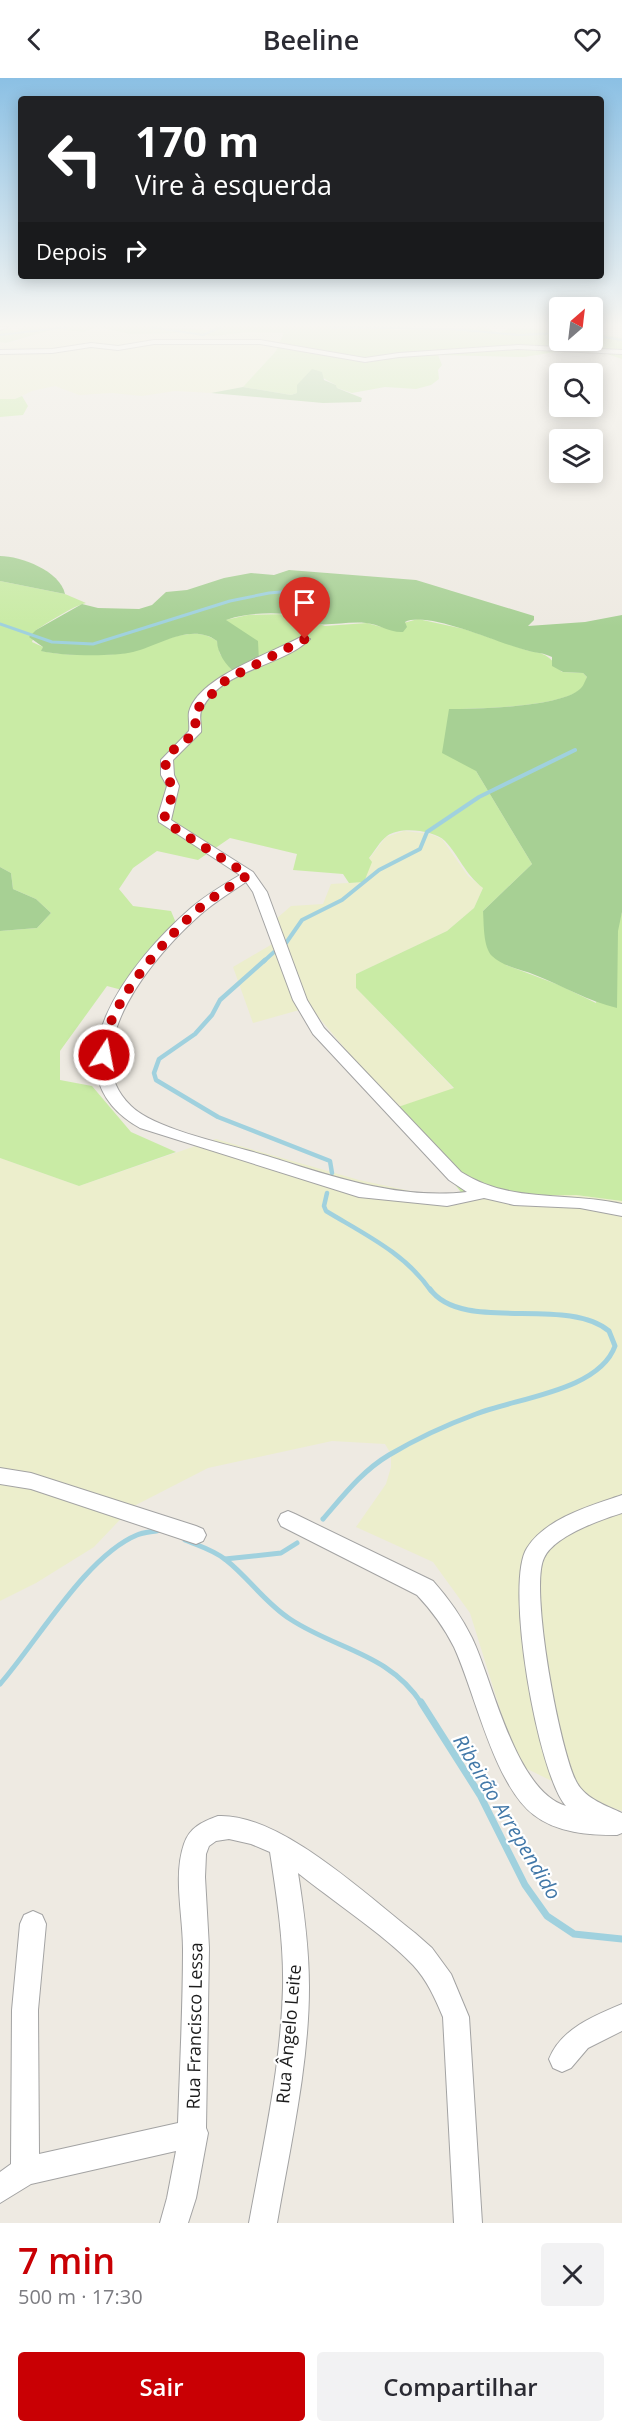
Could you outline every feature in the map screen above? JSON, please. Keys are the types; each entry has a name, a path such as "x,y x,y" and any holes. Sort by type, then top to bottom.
{"street":[{"path":"305,639 222,683 196,710 195,732 168,756 165,769 173,786 172,796 165,813 165,822 248,875 260,892 294,984 318,1031 369,1082 433,1154 469,1187 481,1193 499,1197 586,1202 622,1210"},
{"path":"248,875 188,919 162,947 116,1012 103,1045 107,1086 114,1097 133,1118 146,1124 359,1191 447,1200 471,1197 481,1193"},
{"path":"0,1476 31,1481 196,1535"},
{"path":"620,1825 580,1804 568,1791 552,1740 528,1584 532,1557 543,1542 579,1521 622,1504"},
{"path":"288,1520 425,1588 438,1600 454,1625 515,1771 535,1800 558,1815 586,1822 620,1825"},
{"name":"Rua Francisco Lessa","path":"174,2223 187,2180 194,2133 193,2031 198,1959 193,1857 196,1843 200,1837 226,1827 269,1840"},
{"path":"269,1840 406,1942 423,1957 442,1983 459,2032 468,2223"},
{"name":"Rua Ângelo Leite","path":"263,2223 286,2091 296,1989 294,1925 269,1840"},
{"path":"25,2171 25,2010 33,1923"},
{"path":"561,2059 572,2044 579,2039 622,2017"},
{"path":"0,2189 25,2171 194,2133"}],"green space":[{"path":"0,556 38,566 56,578 65,594 0,581"},
{"path":"289,570 416,580 534,616 534,620 528,626 585,622 622,615 622,912 618,931 617,1008 507,965 496,960 489,952 484,935 483,911 532,864 476,771 442,753 449,709 518,706 555,700 581,688 587,677 583,673 563,672 552,666 552,657 546,655 517,648 447,624 416,620 405,622 407,627 403,632 366,623 308,623 292,615 269,613 226,620 258,641 259,661 235,672 223,658 217,641 197,634 175,637 124,654 100,655 73,655 41,651 43,647 29,637 36,630 82,604 98,608 139,609 152,605 166,592 187,590 224,578 251,573 274,575"},
{"path":"0,581 65,594 86,603 36,630 32,642 43,647 42,651 50,653 105,655 124,653 171,638 195,634 217,641 220,654 227,662 231,626 225,620 248,615 291,614 325,626 367,623 385,628 418,619 464,629 541,653 552,660 562,672 583,673 587,677 581,689 556,700 518,706 449,709 476,771 532,864 483,911 506,965 559,985 596,1003 622,912 622,1201 576,1195 464,1196 395,1108 454,1088 356,988 356,974 447,931 474,908 483,888 471,877 455,853 440,837 408,830 393,833 384,838 369,858 372,862 364,882 349,883 343,874 293,870 297,854 230,838 198,860 157,851 133,868 119,889 133,906 171,911 176,923 122,990 107,986 60,1051 60,1080 92,1086 131,1132 176,1152 79,1186 0,1158 0,931 37,928 51,913 36,899 13,889 11,873 0,867"},
{"path":"404,831 430,834 442,839 468,876 483,888 474,908 447,931 356,974 356,988 454,1089 395,1108 310,1007 253,1023 233,967 274,943 276,919 291,906 323,904 331,884 364,882 369,859 386,837"},
{"path":"0,867 11,873 13,889 36,899 51,913 37,928 0,931"},
{"path":"216,1139 359,1180 429,1195 576,1195 622,1201 622,1811 593,1801 517,1764 470,1613 433,1562 356,1527 386,1484 391,1467 391,1454 385,1444 332,1441 208,1468 132,1507 94,1547 36,1583 0,1601 0,1158 79,1186"}],"waterway":[{"path":"0,624 52,642 93,644 230,601 269,593 304,590"},
{"path":"286,943 302,920 342,900 379,870 420,849 427,832 479,797 575,750"},
{"path":"263,962 274,952"},
{"path":"265,960 220,1000 212,1015 195,1034 159,1059 154,1073 156,1080 218,1117 330,1161 332,1173"},
{"path":"327,1193 324,1206 326,1211 396,1255 421,1278 431,1291"},
{"path":"323,1519 362,1476 389,1455 465,1418 575,1383 606,1361 615,1346 609,1331 590,1321 567,1316 489,1313 465,1309 445,1302 430,1289"},
{"name":"Ribeirão Arrependido","path":"0,1684 63,1602 99,1561 137,1535 160,1530"},
{"name":"Ribeirão Arrependido","path":"185,1540 226,1560 273,1606 290,1619 361,1654 394,1674 409,1687 422,1704"},
{"path":"225,1559 281,1553 297,1543"},
{"name":"Ribeirão Arrependido","path":"421,1702 480,1795 525,1885 547,1916 574,1934 622,1939"}],"route":[{"path":"104,1055 103,1045 116,1012 137,979 162,947 195,912 248,875 165,822 164,816 172,796 173,786 165,769 168,756 175,747 195,732 194,714 198,705 222,683 305,639"}]}
